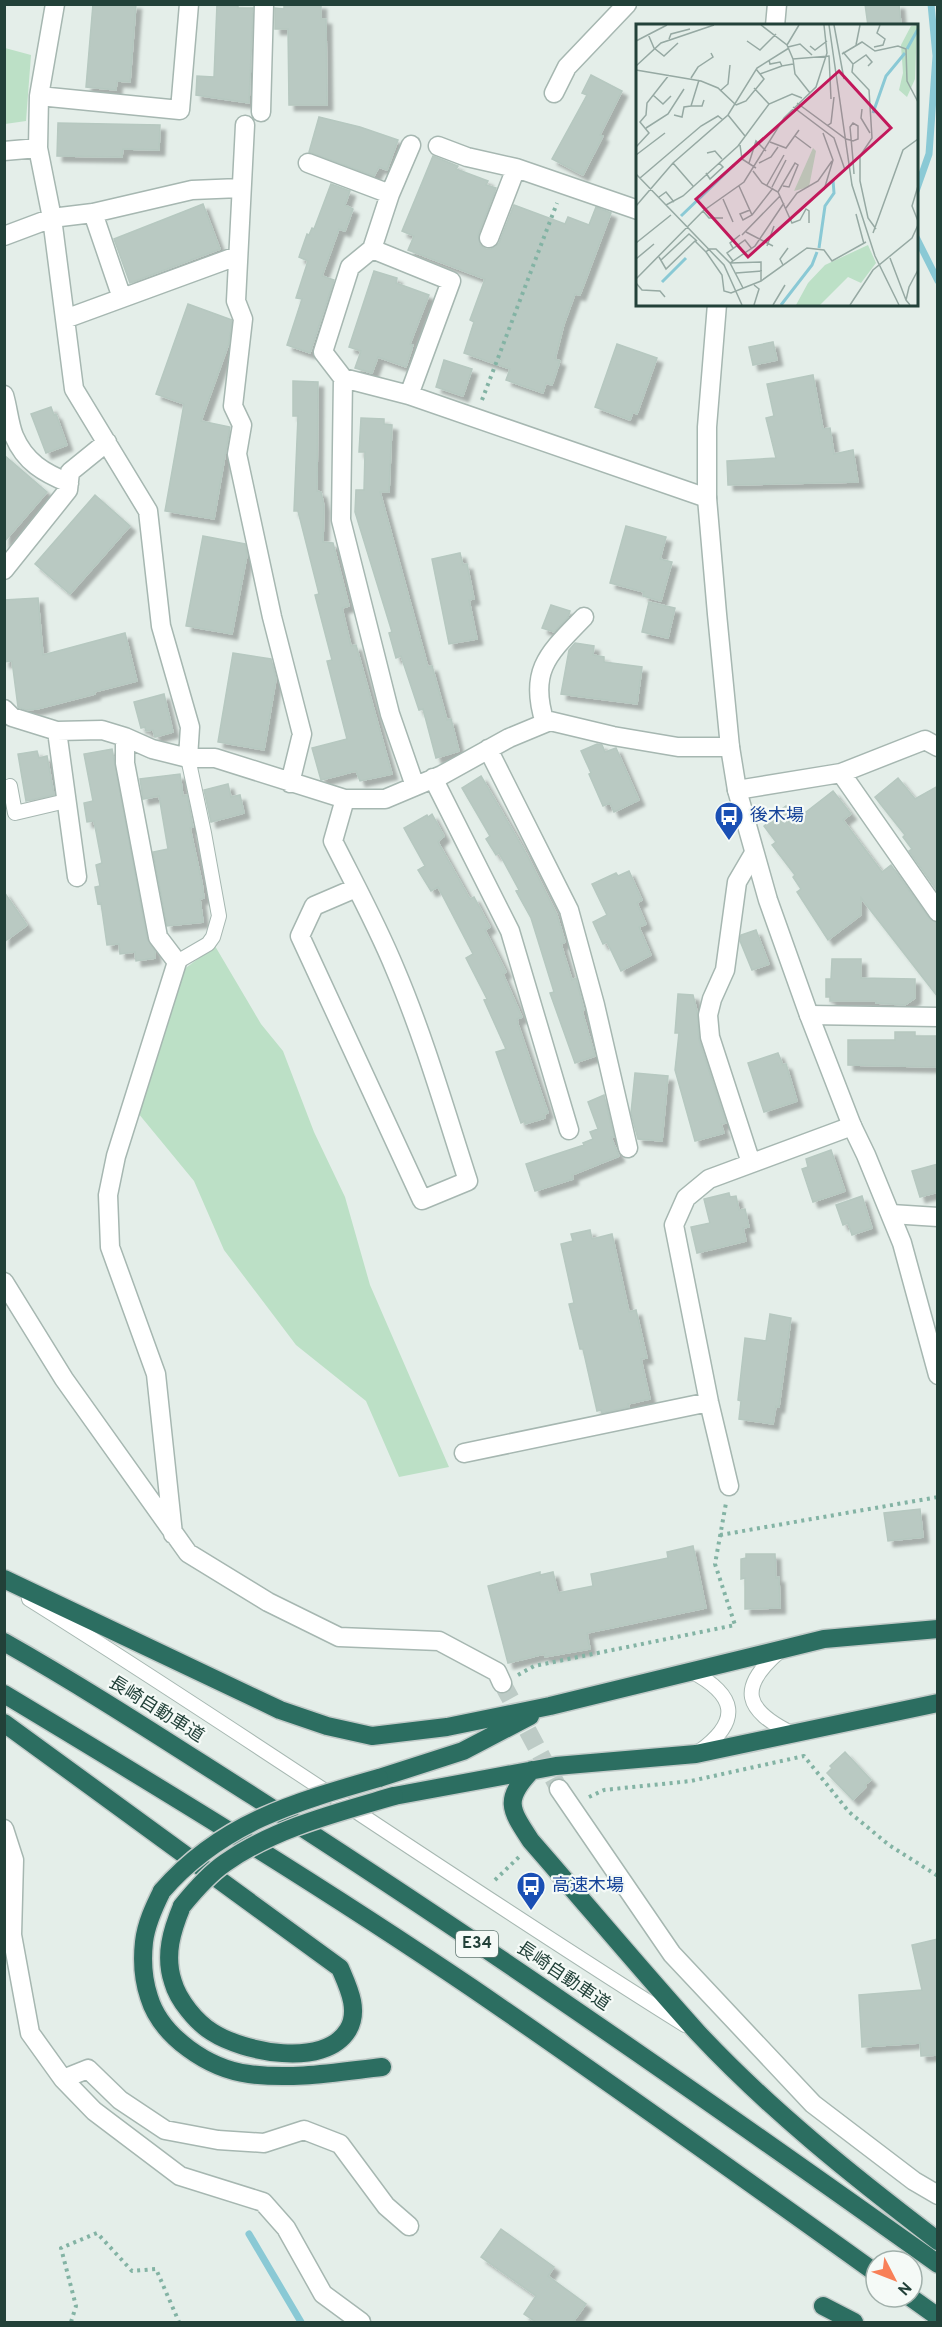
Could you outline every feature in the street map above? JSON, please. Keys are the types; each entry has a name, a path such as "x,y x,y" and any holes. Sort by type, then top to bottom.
{"highway":[{"path":"4,1581 280,1710 327,1726 372,1736 447,1727 550,1706 824,1639 938,1629"},
{"name":"長崎自動車道","path":"4,1642 180,1749 373,1872 744,2126 938,2264"},
{"name":"E34","path":"4,1694 323,1891 471,1987 670,2125 864,2264"},
{"path":"4,1723 340,1968 352,1995 353,2012 349,2029 339,2041 327,2048 310,2053 281,2053 254,2049 231,2042 210,2031 183,2003 173,1982 169,1954 172,1931 182,1906 197,1888 224,1863 264,1840 321,1817 394,1796 556,1766 696,1754 938,1703"},
{"path":"382,2067 312,2075 248,2074 202,2058 180,2042 164,2025 149,1998 143,1969 144,1941 150,1916 162,1891 182,1869 212,1845 245,1825 303,1800 463,1750 550,1706"},
{"path":"532,1770 517,1785 512,1802 517,1820 531,1841 699,2034 779,2111 854,2177 938,2241"},
{"path":"823,2306 854,2322"},
{"path":"924,2307 938,2317"}],"street":[{"path":"55,4 39,96 38,148 52,218 74,389 148,511 161,626 190,727 188,758"},
{"path":"39,96 180,110 189,4"},
{"path":"261,112 264,4"},
{"path":"554,93 567,67 627,4"},
{"path":"775,24 777,4"},
{"path":"245,124 236,301 243,319 233,406 243,425 237,453 272,617 302,734 290,783"},
{"path":"411,145 390,194 372,249 350,267 323,352 343,378 409,395 707,498"},
{"path":"438,146 466,157 516,168 636,209"},
{"path":"4,151 38,148"},
{"path":"308,163 390,194"},
{"path":"489,238 516,168"},
{"path":"4,236 52,218 93,213 192,190 240,188"},
{"path":"93,213 122,298"},
{"path":"372,249 451,280 409,395"},
{"path":"65,319 237,255"},
{"path":"717,306 707,427 707,498 730,747 737,790 768,900 809,1015 852,1126 903,1243 938,1375"},
{"path":"343,378 341,520 390,714 415,786"},
{"path":"4,395 14,436 30,461 46,474 69,483"},
{"path":"4,570 68,490 70,472 106,442"},
{"path":"545,723 538,703 539,678 546,659 584,617"},
{"path":"4,709 12,717 57,731 102,730 152,749 188,758 215,758 345,799 386,799 550,721 613,736 678,747 730,747"},
{"path":"57,731 77,877"},
{"path":"125,737 125,763 158,937 177,962 116,1156 108,1195 110,1247 156,1374 173,1534"},
{"path":"737,790 840,773 925,740 938,747"},
{"path":"488,749 569,910 595,1005 628,1148"},
{"path":"840,773 938,912"},
{"path":"433,778 510,931 569,1130"},
{"path":"345,799 333,841 396,969 468,1181 422,1200 300,936 314,906 356,888"},
{"path":"751,1163 710,1037 708,1015 712,999 725,970 737,882 754,853"},
{"path":"809,1015 938,1017"},
{"path":"729,1486 709,1402 674,1226 686,1198 708,1179 852,1126"},
{"path":"891,1214 938,1217"},
{"path":"4,1282 64,1379 188,1553 268,1602 339,1637 439,1641 497,1672 502,1683"},
{"path":"464,1453 709,1402"},
{"path":"560,1789 672,1954 813,2104 914,2181 938,2195"},
{"path":"4,1828 14,1860 12,1935 30,2032 63,2079 94,2111 180,2176 262,2202 286,2228 323,2294 361,2322"},
{"path":"63,2079 88,2069 120,2100 165,2130 218,2140 264,2143 304,2130 340,2144 386,2206 409,2226"}],"lane":[{"path":"177,962 208,944 213,937 219,916 188,758"},
{"path":"10,786 15,813 66,801"},
{"path":"4,1581 160,1681 585,1963 699,2034"},
{"path":"783,1648 764,1665 756,1676 752,1687 752,1698 763,1717 793,1734"},
{"path":"691,1671 718,1689 725,1699 729,1713 718,1738 696,1754"}],"path":[{"path":"475,418 564,185"},
{"path":"502,1683 534,1666 735,1625 715,1564 729,1486"},
{"path":"720,1535 938,1497"},
{"path":"570,1806 604,1790 691,1781 804,1756 849,1812 889,1845 938,1876"},
{"path":"495,1880 521,1855"},
{"path":"71,2322 76,2306 61,2248 97,2233 132,2271 156,2269 179,2322"}],"green space":[{"path":"5,48 31,55 26,121 5,124"},
{"path":"215,946 261,1024 283,1051 314,1132 345,1197 370,1285 449,1467 399,1477 366,1401 296,1345 224,1250 194,1181 138,1113 171,979"}],"building":[{"path":"93,4 136,4 130,82 117,81 116,90 86,87"},
{"path":"217,4 238,4 238,8 253,8 249,103 196,95 197,76 214,77"},
{"path":"284,4 321,4 321,19 326,19 327,105 289,105 288,29 275,29 275,8 284,9"},
{"path":"865,4 899,4 901,24 868,24"},
{"path":"591,75 622,91 583,175 552,159 587,95 582,93"},
{"path":"319,117 360,127 398,140 387,170 379,167 374,176 309,152"},
{"path":"58,123 160,125 159,150 123,149 122,157 57,156"},
{"path":"433,156 458,166 456,169 488,181 486,185 496,188 478,235 480,245 486,249 491,249 499,243 514,205 565,224 568,217 589,225 596,207 611,213 580,295 575,294 564,324 555,359 560,361 552,385 546,383 543,393 506,380 510,369 464,353 474,322 470,320 485,279 408,250 414,236 402,231"},
{"path":"331,184 350,191 345,205 353,209 345,231 339,229 322,276 334,280 310,353 287,345 302,299 296,298 308,261 299,257 307,234 309,235 312,228 314,229"},
{"path":"203,204 220,249 130,283 114,239"},
{"path":"374,271 397,278 396,283 429,295 410,344 413,345 406,367 378,357 372,373 355,368 361,351 349,347"},
{"path":"188,304 232,320 229,343 201,421 230,427 214,519 165,511 184,404 156,394"},
{"path":"773,342 777,360 753,365 749,347"},
{"path":"617,344 657,358 637,414 633,412 630,420 595,407"},
{"path":"444,360 472,369 463,396 436,387"},
{"path":"813,375 823,429 830,428 834,454 853,450 858,482 728,485 727,461 776,458 766,418 774,416 767,384"},
{"path":"293,381 318,382 317,491 321,492 324,506 323,542 333,543 349,606 342,608 351,646 356,645 392,774 360,781 356,771 321,780 312,748 347,739 327,661 332,660 315,595 319,594 298,511 294,511 298,416 293,416"},
{"path":"51,407 54,415 56,414 67,445 46,453 31,414"},
{"path":"361,418 384,419 384,424 392,425 389,492 380,492 428,667 432,666 447,720 451,719 459,751 436,758 423,709 419,710 401,656 396,658 389,633 392,632 355,512 356,490 364,490 365,452 359,452"},
{"path":"4,455 47,492 4,542"},
{"path":"95,495 130,526 70,594 35,564"},
{"path":"626,526 666,537 660,559 672,562 661,601 643,596 644,592 610,583"},
{"path":"203,536 245,544 247,555 232,634 186,626"},
{"path":"460,553 463,565 467,564 474,599 469,600 477,639 449,644 432,559"},
{"path":"38,598 43,655 125,633 137,681 37,709 26,710 18,707 12,661 4,662 4,600"},
{"path":"649,602 675,608 668,638 642,632"},
{"path":"551,605 570,611 568,617 554,632 542,628"},
{"path":"575,643 594,646 593,655 604,657 604,662 642,667 637,704 561,694 569,650"},
{"path":"233,653 271,659 276,679 264,750 218,742"},
{"path":"164,694 173,732 155,737 153,730 146,731 145,727 141,728 134,702"},
{"path":"597,744 602,745 605,752 616,748 639,800 614,812 610,803 603,806 581,751"},
{"path":"112,749 147,939 155,951 155,958 136,961 135,952 120,954 119,944 107,945 101,903 98,904 95,887 100,886 96,865 102,863 94,821 87,822 84,803 93,801 84,754"},
{"path":"37,751 39,758 47,756 54,795 26,801 18,754"},
{"path":"180,774 183,796 187,795 193,827 190,828 202,883 204,898 200,899 203,922 167,926 153,852 168,849 159,796 143,799 140,779"},
{"path":"481,776 527,855 557,915 565,942 561,944 572,980 576,978 584,1010 582,1011 595,1056 575,1063 550,993 554,992 531,918 499,853 496,855 486,839 490,836 462,788"},
{"path":"898,778 915,799 938,786 938,892 909,851 912,849 903,837 905,835 875,797"},
{"path":"228,784 231,797 240,795 244,813 211,822 204,790"},
{"path":"833,791 851,814 843,820 882,872 891,865 929,918 938,923 938,997 861,898 861,915 828,940 797,892 801,889 793,877 795,875 772,845 776,842 764,826 771,820 769,818 786,806 797,819"},
{"path":"432,814 444,836 438,842 470,899 474,897 490,927 485,930 506,972 503,974 522,1017 517,1019 518,1024 548,1113 544,1114 545,1118 521,1123 496,1052 506,1049 484,1000 487,999 466,958 473,954 438,887 431,891 418,870 425,866 404,828"},
{"path":"629,871 642,900 637,903 646,924 639,927 651,955 621,971 607,942 603,944 593,922 607,915 592,884 616,873 618,876"},
{"path":"4,892 27,925 4,942"},
{"path":"756,930 769,964 752,970 740,941 741,935"},
{"path":"832,959 861,959 861,978 915,979 915,998 905,1005 876,1003 876,1001 830,1001 830,997 826,997 826,979 831,979"},
{"path":"678,994 693,995 697,1011 699,1040 726,1123 721,1124 724,1133 695,1141 675,1070 679,1033 675,1033"},
{"path":"895,1032 915,1032 915,1036 938,1036 938,1067 848,1065 848,1040 895,1040"},
{"path":"778,1053 783,1065 786,1064 797,1101 764,1112 748,1063"},
{"path":"635,1073 668,1076 662,1141 638,1139 631,1113"},
{"path":"604,1095 614,1137 611,1137 619,1156 572,1175 573,1179 535,1191 526,1164 584,1145 583,1143 593,1139 590,1132 598,1129 588,1102"},
{"path":"831,1150 845,1191 813,1202 802,1169 808,1167 806,1159"},
{"path":"938,1164 938,1192 920,1197 912,1171"},
{"path":"729,1193 730,1197 736,1196 739,1210 745,1209 749,1227 743,1228 746,1241 697,1253 691,1227 710,1223 704,1199"},
{"path":"862,1196 872,1228 852,1235 848,1223 843,1225 836,1205"},
{"path":"590,1230 592,1239 612,1234 629,1312 636,1310 647,1358 641,1359 650,1399 602,1413 601,1410 597,1411 583,1349 580,1349 569,1304 574,1303 561,1244 573,1241 571,1234"},
{"path":"770,1314 791,1318 779,1407 776,1406 773,1424 739,1419 741,1401 738,1400 745,1338 766,1341"},
{"path":"920,1509 923,1537 888,1541 884,1513"},
{"path":"693,1546 706,1608 587,1633 590,1649 545,1657 544,1654 508,1663 488,1586 540,1572 540,1575 553,1572 558,1593 593,1586 591,1574 668,1558 667,1552"},
{"path":"746,1554 775,1554 776,1578 779,1577 780,1608 745,1609 745,1578 741,1579 741,1559 746,1558"},
{"path":"845,1752 871,1780 853,1800 827,1773 832,1768 830,1766"},
{"path":"938,1939 938,2055 921,2056 920,2043 862,2047 859,1995 922,1990 912,1945"},
{"path":"501,2229 554,2267 548,2276 586,2304 573,2322 536,2322 524,2314 536,2296 481,2257"}],"waterway":[{"path":"918,185 929,154 936,56 931,4"},
{"path":"918,241 938,281"},
{"path":"249,2234 301,2322"}],"tunnel":[{"path":"502,1683 559,1789"}],"place":[{"name":"後木場","path":"729,842"},
{"name":"高速木場","path":"531,1912"}]}
